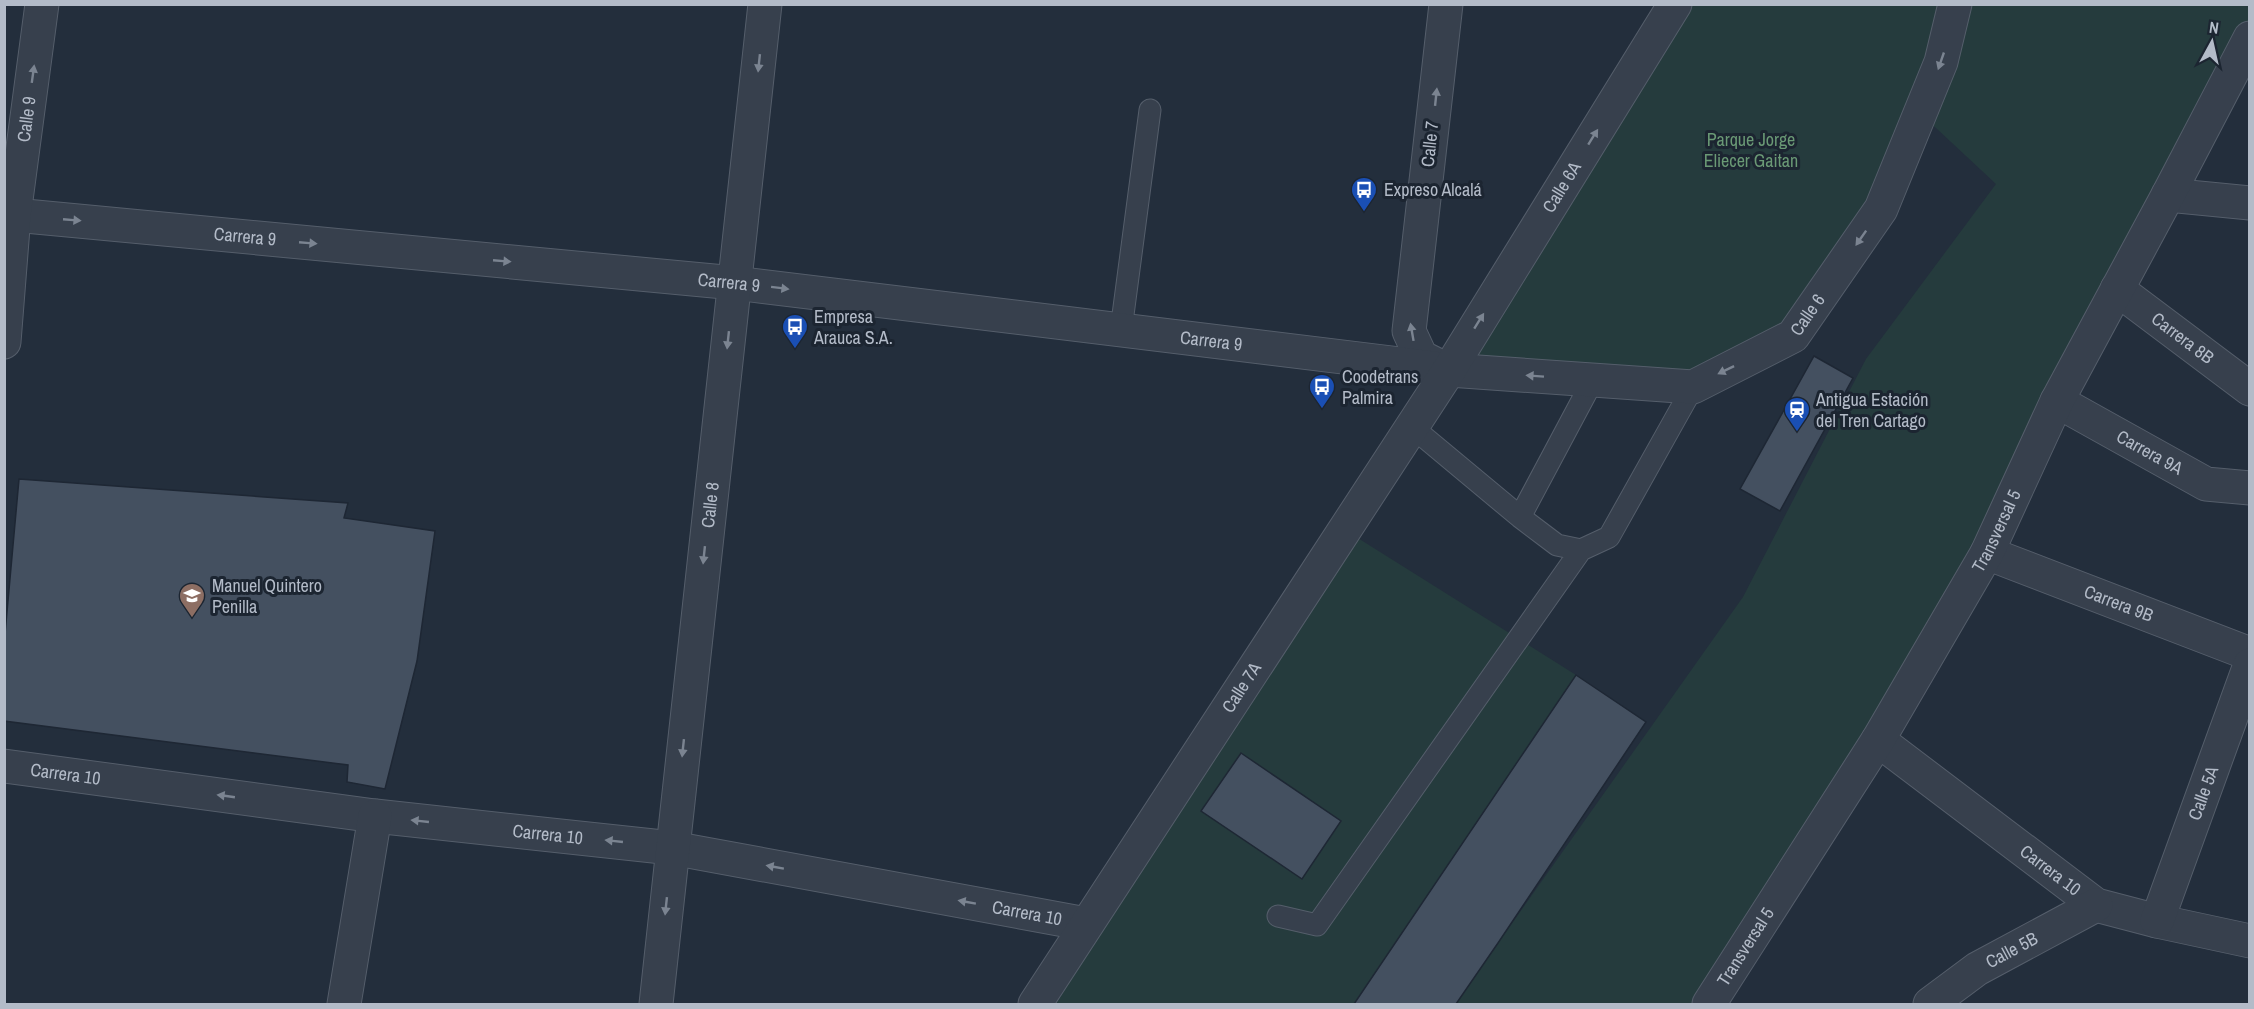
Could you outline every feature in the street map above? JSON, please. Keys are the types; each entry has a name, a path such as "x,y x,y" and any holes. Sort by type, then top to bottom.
{"street":[{"name":"Calle 9","path":"4,342 9,214 42,4"},
{"name":"Calle 8","path":"656,1005 765,4"},
{"name":"Calle 7","path":"1446,4 1409,331 1421,357 1449,370"},
{"name":"Calle 6A","path":"1449,370 1675,4"},
{"name":"Calle 6","path":"1693,387 1793,336 1881,209 1941,62 1955,4"},
{"name":"Transversal 5","path":"1709,1005 1878,740 1987,553 2057,401 2250,38"},
{"path":"2168,195 2250,203"},
{"name":"Carrera 9","path":"9,214 735,283 1449,370"},
{"name":"Carrera 8B","path":"2117,289 2250,389"},
{"path":"1449,370 1693,387"},
{"name":"Calle 7A","path":"1035,1005 1449,370"},
{"name":"Carrera 9A","path":"2057,401 2206,484 2250,488"},
{"name":"Carrera 9B","path":"1987,553 2250,654"},
{"name":"Calle 5A","path":"2157,921 2250,665"},
{"name":"Carrera 10","path":"1878,740 2096,905 2157,921 2250,940"},
{"name":"Carrera 10","path":"4,766 375,816 672,848 1086,924"},
{"path":"344,1005 375,816"},
{"name":"Calle 5B","path":"1930,1005 1977,969 2096,905"}],"lane":[{"path":"1121,330 1150,110"},
{"path":"1521,518 1593,380"},
{"path":"1278,916 1317,925 1581,550 1609,537 1693,387"},
{"path":"1412,427 1557,545 1581,550"}],"green space":[{"name":"Parque Jorge Eliecer Gaitan","path":"1675,5 2249,5 2249,38 1987,553 1709,1004 1456,1004 1743,597 1866,359 1996,184 1921,114 1793,336 1693,387 1449,370"},
{"path":"1345,530 1576,675 1354,1004 1056,1004"}],"building":[{"name":"Antigua Estación del Tren Cartago","path":"1814,356 1853,378 1780,511 1740,489"},
{"name":"Manuel Quintero Penilla","path":"19,479 348,503 344,518 435,531 417,661 385,789 347,782 348,765 4,721 4,645"},
{"path":"1576,675 1646,722 1498,943 1456,1004 1354,1004"},
{"path":"1241,753 1341,821 1302,879 1201,811"}],"place":[{"name":"Expreso Alcalá","path":"1364,213"},
{"name":"Empresa Arauca S.A.","path":"795,350"},
{"name":"Coodetrans Palmira","path":"1322,410"},
{"name":"Antigua Estación del Tren Cartago","path":"1797,433"},
{"name":"Manuel Quintero Penilla","path":"192,619"}]}
